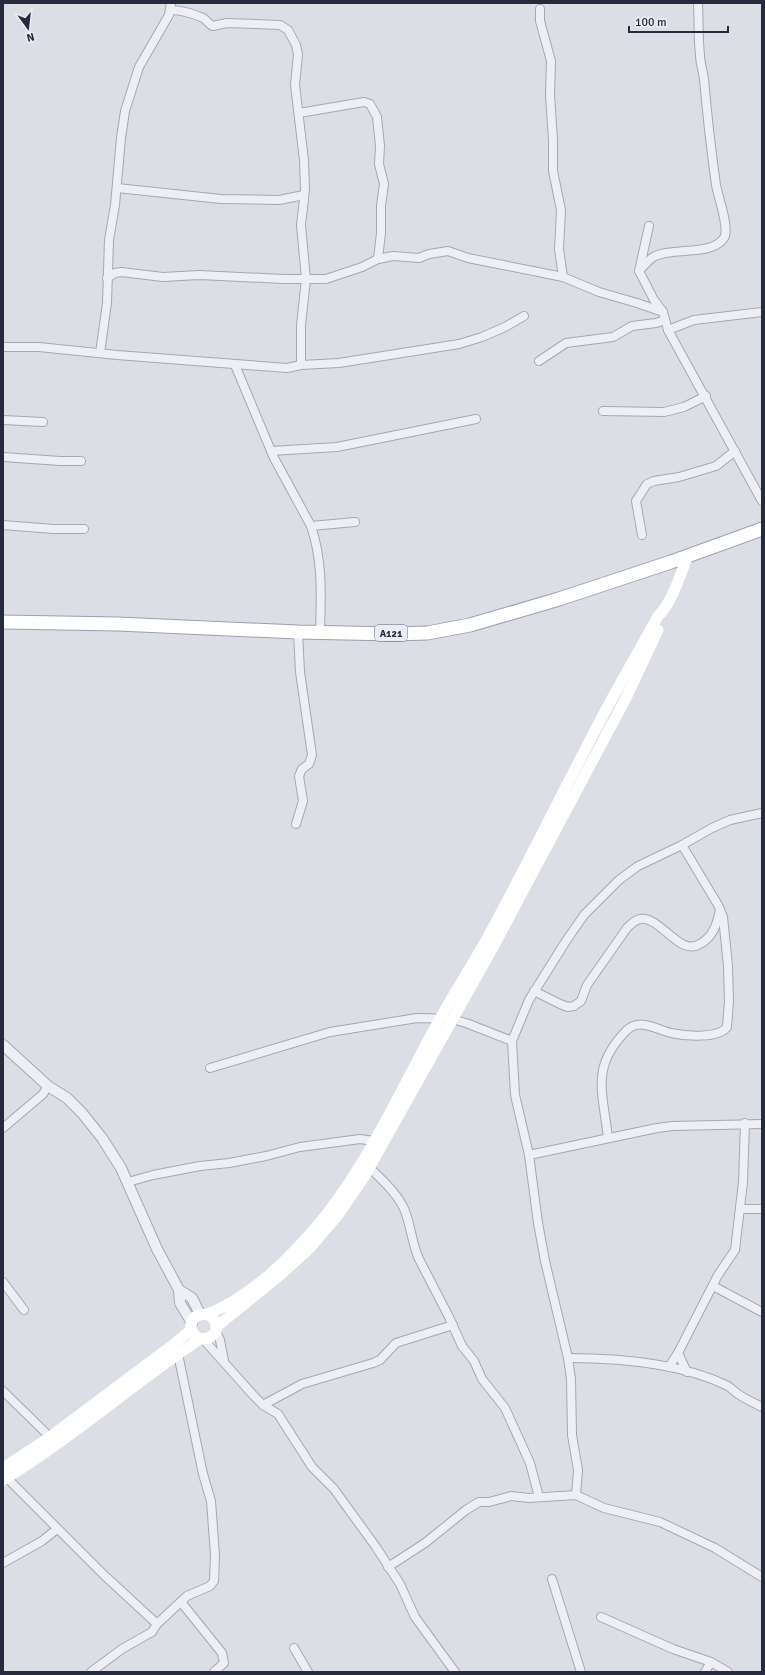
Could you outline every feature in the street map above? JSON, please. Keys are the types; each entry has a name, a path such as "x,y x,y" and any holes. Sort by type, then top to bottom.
{"main road":[{"name":"A121","path":"3,622 118,624 298,632 393,634 456,629 559,599 762,529"},
{"path":"4,1475 50,1437 163,1353 191,1326 195,1317 234,1300 268,1276 300,1246 338,1199 374,1141 440,1019 488,938 599,723 658,616 663,612 688,555"},
{"path":"4,1475 68,1436 178,1354 202,1339 209,1338 216,1330 280,1276 309,1249 338,1215 370,1168 452,1019 492,950 626,698 664,618 663,612"},
{"path":"203,1314 214,1320 216,1330"},
{"path":"191,1326 193,1334 202,1339"}],"street":[{"path":"639,271 653,257 660,254 671,251 704,250 718,243 724,238 727,230 717,190 713,162 704,77 700,56 698,3"},
{"path":"100,353 107,303 109,240 117,188 125,111 133,82 146,53 171,7 204,18 213,26 227,23 280,25 285,27 292,37 298,54 295,85 304,160 304,195 301,225 306,279 301,325 301,365"},
{"path":"540,9 540,21 551,61 550,95 553,140 553,171 561,210 559,250 563,277"},
{"path":"299,113 364,102 370,104 376,112 380,146 379,164 384,184 381,206 381,233 378,259"},
{"path":"117,188 221,199 279,200 304,195"},
{"path":"649,226 639,271 664,316 668,330 706,396 762,501"},
{"path":"107,278 115,273 125,272 163,277 199,275 283,279 331,278 362,267 378,259 401,256 408,258 419,258 429,254 448,251 468,258 563,277 599,292 637,303 664,316"},
{"path":"668,330 694,320 762,312"},
{"path":"3,347 39,346 100,353 287,368 301,365 339,363 459,344 482,337 505,327 524,316"},
{"path":"539,361 566,343 613,336 632,326 656,323 664,316"},
{"path":"236,365 271,451 311,526 317,550 322,596 320,632"},
{"path":"603,411 664,412 678,409 706,396"},
{"path":"271,451 337,448 476,419"},
{"path":"3,420 43,422"},
{"path":"642,535 636,501 647,484 654,481 679,477 716,466 735,451"},
{"path":"3,457 81,461"},
{"path":"311,526 355,522"},
{"path":"3,526 84,529"},
{"path":"296,824 303,801 299,776 302,769 309,764 312,754 300,672 298,632"},
{"path":"576,1494 578,1470 572,1435 571,1380 568,1358 545,1261 538,1223 529,1154 515,1095 512,1041 519,1020 534,991 584,916 604,894 638,866 730,820 762,813"},
{"path":"608,1138 601,1090 606,1056 631,1026 643,1024 672,1033 707,1035 720,1032 727,1026 729,1001 728,966 725,931 720,910 682,845"},
{"path":"534,991 568,1007 574,1006 581,1001 588,985 627,928 633,922 640,919 646,920 662,929 679,942 687,946 694,947 710,936 716,928 720,910"},
{"path":"210,1068 347,1029 417,1018 452,1019 512,1041"},
{"path":"3,1045 48,1086 66,1098 82,1113 113,1154 128,1182 157,1249 179,1290 180,1303 191,1326"},
{"path":"3,1128 44,1094 48,1086"},
{"path":"669,1367 678,1353 718,1275 735,1250 743,1182 744,1123"},
{"path":"529,1154 673,1126 744,1123 762,1124"},
{"path":"128,1182 153,1175 200,1166 229,1163 266,1156 300,1147 360,1139 374,1141"},
{"path":"370,1168 387,1186 402,1206 415,1250 462,1346 474,1361 479,1375 505,1408 530,1463 539,1497"},
{"path":"740,1209 762,1209"},
{"path":"3,1282 24,1310"},
{"path":"713,1286 762,1312"},
{"path":"179,1290 192,1298 203,1314"},
{"path":"263,1405 302,1384 380,1360 396,1344 403,1340 420,1337 453,1325"},
{"path":"216,1330 220,1340 224,1361"},
{"path":"202,1339 224,1361 237,1378 263,1405 278,1414 312,1467 334,1489 388,1566 400,1584 415,1617 455,1672"},
{"path":"678,1353 687,1372"},
{"path":"91,1672 122,1649 152,1632 157,1624 187,1596 213,1584 215,1555 211,1501 186,1396 178,1354"},
{"path":"568,1358 594,1358 669,1367 729,1387 746,1399 762,1407"},
{"path":"3,1391 50,1437"},
{"path":"4,1475 134,1604 157,1624"},
{"path":"388,1566 425,1543 466,1510 479,1502 488,1502 511,1496 529,1498 576,1494 604,1508 660,1522 715,1548 762,1577"},
{"path":"3,1563 42,1541 57,1529"},
{"path":"552,1579 581,1672"},
{"path":"181,1602 222,1654 224,1663 214,1672"},
{"path":"601,1617 673,1649 711,1662 728,1672"},
{"path":"294,1648 308,1672"},
{"path":"705,1672 711,1662"}]}
